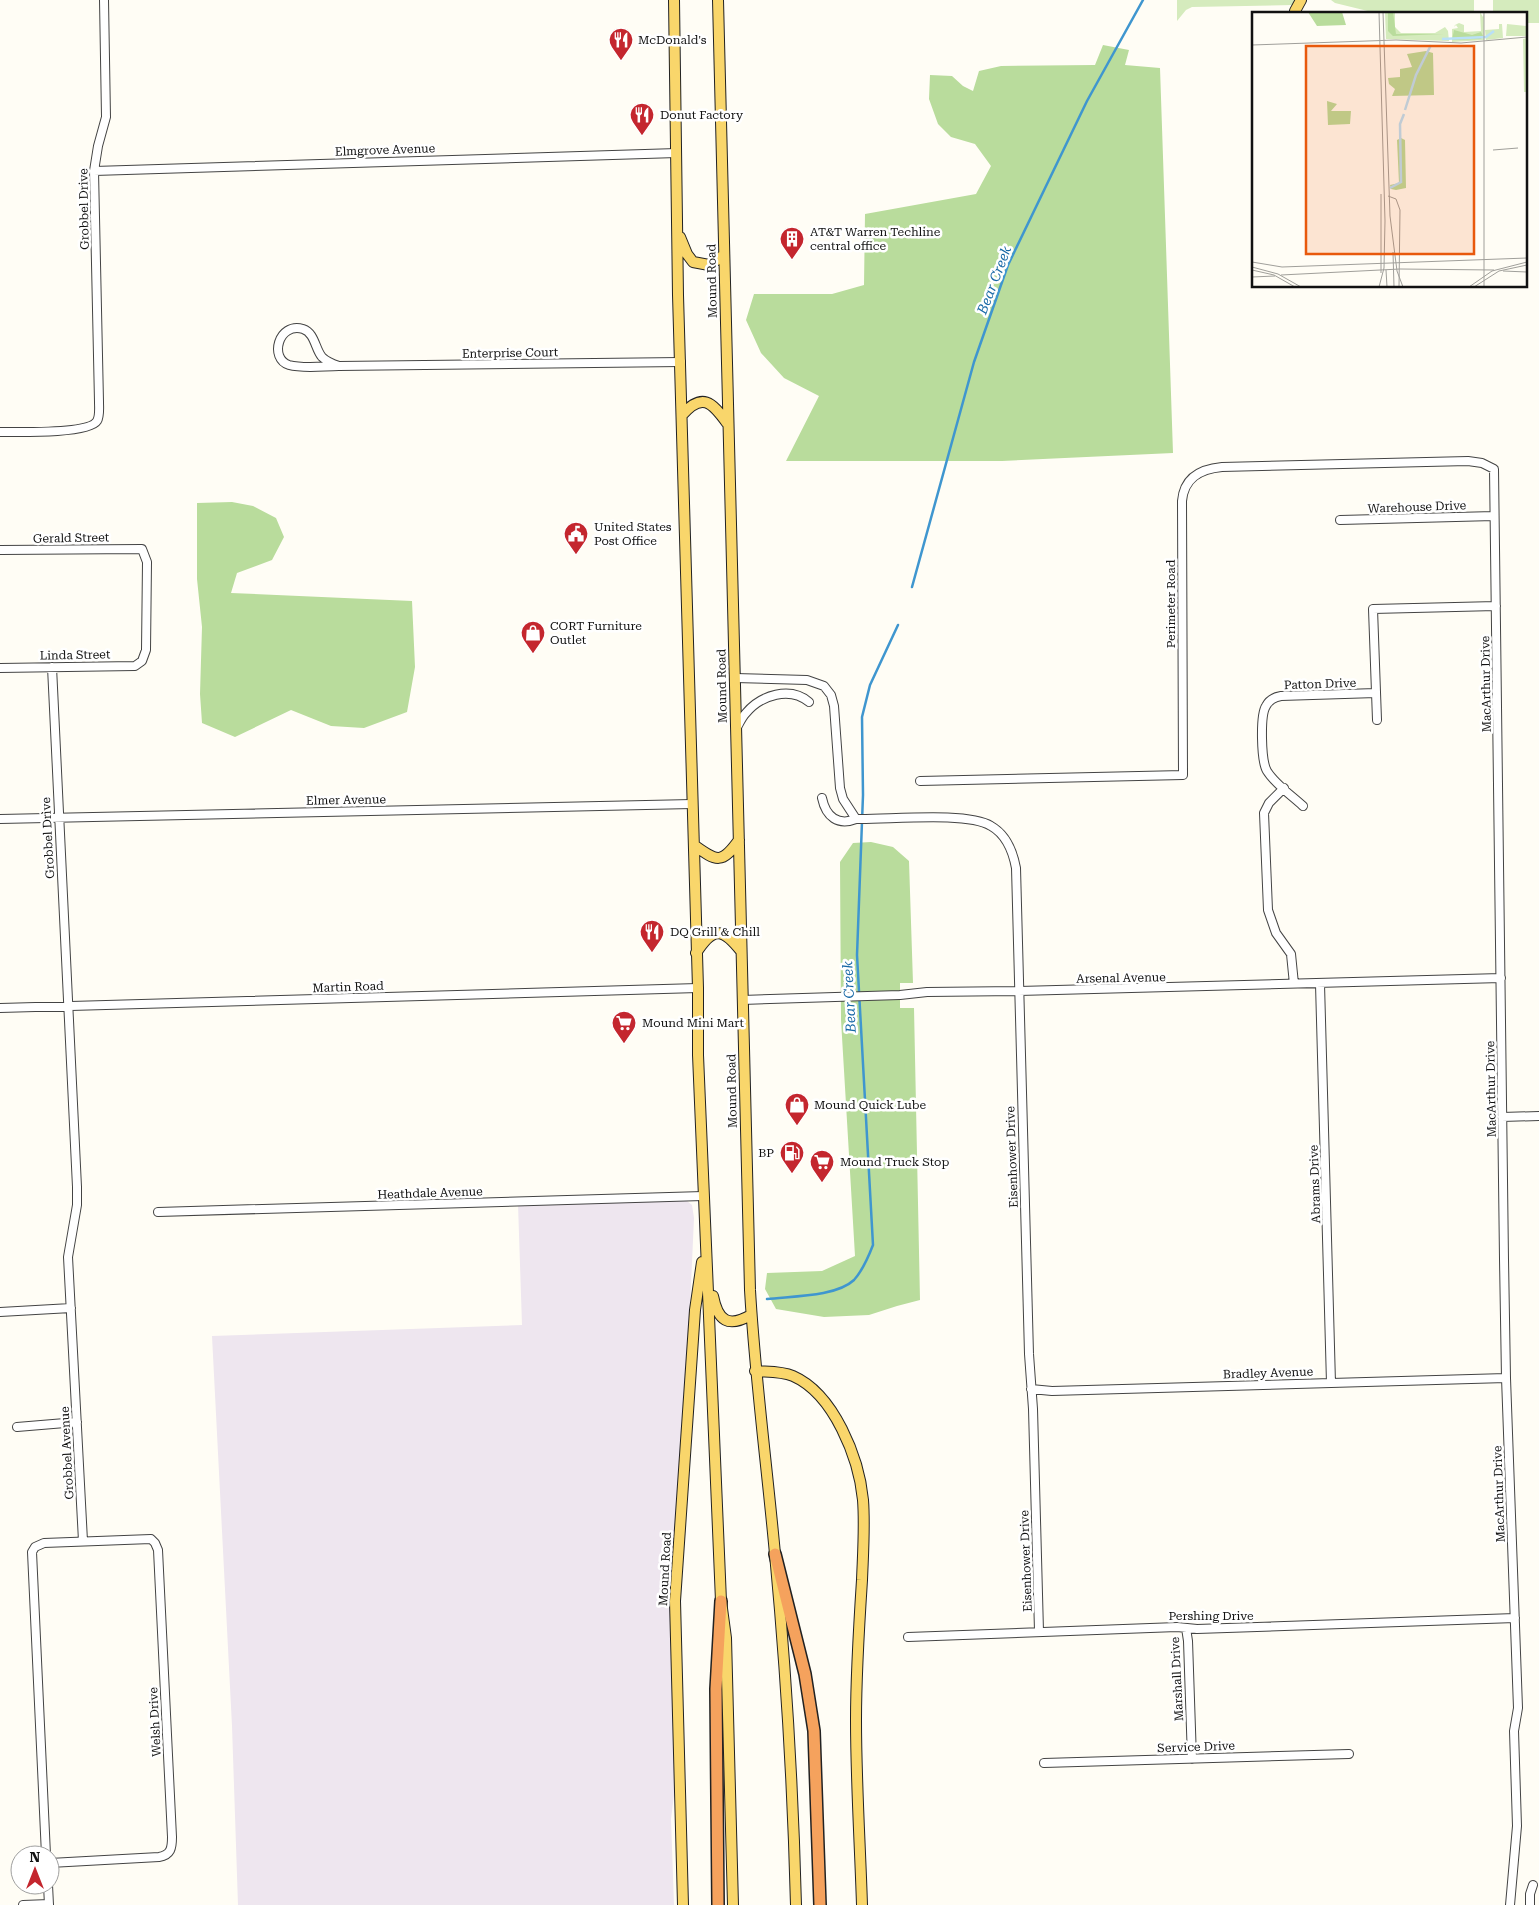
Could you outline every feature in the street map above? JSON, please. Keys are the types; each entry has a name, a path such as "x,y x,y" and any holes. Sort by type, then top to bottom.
{"highway":[{"path":"775,1554 805,1674 814,1731 820,1905"},
{"path":"718,1905 716,1698 721,1601"}],"main road":[{"name":"Mound Road","path":"674,0 677,229 698,988 698,1055 721,1601 726,1638 733,1905"},
{"name":"Mound Road","path":"718,0 751,1315 775,1554 792,1803 796,1905"},
{"path":"1295,11 1301,0"},
{"path":"677,229 686,254 693,262 710,265 724,254"},
{"path":"682,415 692,405 698,402 706,402 716,408 728,423"},
{"path":"694,845 711,856 720,858 729,854 739,840"},
{"path":"696,953 706,938 717,934 725,935 741,951"},
{"name":"Mound Road","path":"683,1905 675,1601 689,1422 695,1310 705,1236"},
{"path":"707,1263 716,1309 722,1318 728,1321 739,1321 751,1315"},
{"path":"756,1371 790,1375 807,1385 818,1396 831,1412 847,1442 861,1486 863,1546 856,1720 862,1905"}],"street":[{"name":"Grobbel Drive","path":"0,432 80,429 94,424 98,420 100,402 94,171 98,146 106,117 104,0"},
{"name":"Elmgrove Avenue","path":"94,171 676,153"},
{"name":"Enterprise Court","path":"339,366 321,356 307,331 294,328 286,331 281,337 278,346 279,353 285,363 296,366 339,366 681,362"},
{"name":"Perimeter Road","path":"920,781 1183,775 1182,501 1187,482 1198,473 1222,468 1468,461 1482,463 1494,469"},
{"name":"MacArthur Drive","path":"1494,469 1506,1378 1518,1708 1514,1731 1516,1826 1510,1905"},
{"name":"Warehouse Drive","path":"1340,520 1494,516"},
{"name":"Gerald Street","path":"0,550 142,549 146,562 145,656"},
{"path":"1377,720 1374,609 1496,606"},
{"name":"Linda Street","path":"0,668 116,665 126,667 135,666 145,656"},
{"name":"Grobbel Drive","path":"52,667 67,1007"},
{"path":"734,678 807,680 819,683 828,690 834,706 840,788 843,799 856,820"},
{"path":"736,729 746,712 762,700 783,693 792,693 804,697 809,702"},
{"name":"Patton Drive","path":"1303,806 1268,773 1264,764 1263,714 1269,702 1274,698 1286,695 1376,693"},
{"path":"1284,788 1270,803 1264,813 1266,897 1273,927 1291,954 1294,984"},
{"name":"Eisenhower Drive","path":"822,798 826,811 834,818 848,822 856,820 949,818 973,820 991,826 1005,839 1011,850 1016,868 1039,1631"},
{"name":"Elmer Avenue","path":"0,819 692,804"},
{"name":"Arsenal Avenue","path":"742,1000 900,995 927,992 1320,984 1501,978"},
{"name":"Abrams Drive","path":"1320,984 1331,1383"},
{"name":"Martin Road","path":"0,1008 698,988"},
{"name":"Grobbel Avenue","path":"67,1007 77,1204 68,1250 83,1541"},
{"path":"1502,1117 1539,1116"},
{"name":"Heathdale Avenue","path":"158,1212 703,1196"},
{"path":"0,1312 71,1308"},
{"name":"Bradley Avenue","path":"1031,1389 1052,1391 1506,1378"},
{"path":"17,1427 77,1422"},
{"name":"Welsh Drive","path":"60,1863 159,1858 169,1853 172,1845 157,1545 151,1538 83,1541"},
{"path":"46,1845 32,1555 34,1547 41,1543 83,1541"},
{"name":"Pershing Drive","path":"908,1637 1039,1631 1515,1618"},
{"name":"Marshall Drive","path":"1186,1628 1192,1759"},
{"name":"MacArthur Drive","path":"1518,1708 1523,1717"},
{"name":"Service Drive","path":"1044,1763 1349,1754"},
{"path":"1530,1905 1530,1894 1533,1885"},
{"path":"24,1905 49,1905"}],"shaded area":[{"path":"679,1199 687,1201 692,1205 694,1218 672,1610 675,1787 671,1819 674,1905 238,1905 232,1726 212,1336 522,1325 518,1204"}],"green space":[{"path":"1177,0 1296,0 1293,5 1192,7 1186,10 1177,21"},
{"path":"1331,0 1474,0 1474,12 1372,12 1335,3"},
{"path":"1493,0 1539,0 1539,23 1526,23 1526,12 1493,12"},
{"path":"1103,45 1129,50 1125,65 1160,68 1173,453 1002,461 786,461 819,396 784,378 761,353 746,320 754,294 832,294 864,285 865,214 976,194 991,166 975,144 951,137 938,124 929,99 930,75 952,76 963,86 973,91 979,71 1001,66 1095,65"},
{"path":"232,502 253,506 276,518 284,537 272,560 237,573 231,593 412,601 415,667 407,712 364,728 331,726 291,710 235,737 202,723 200,694 202,627 197,579 197,503"},
{"path":"871,842 893,847 909,861 913,983 900,983 900,1008 914,1008 920,1300 869,1315 824,1317 776,1309 765,1289 767,1273 822,1271 855,1256 841,1020 840,862 853,843"}],"waterway":[{"name":"Bear Creek","path":"912,587 974,362 1008,265 1087,101 1143,0"},
{"name":"Bear Creek","path":"767,1299 825,1293 846,1286 860,1272 873,1245 857,955 863,795 862,717 870,685 898,625"}],"place":[{"name":"McDonald's","path":"621,61"},
{"name":"Donut Factory","path":"642,136"},
{"name":"AT&T Warren Techline central office","path":"792,260"},
{"name":"United States Post Office","path":"576,555"},
{"name":"CORT Furniture Outlet","path":"533,654"},
{"name":"DQ Grill & Chill","path":"652,953"},
{"name":"Mound Mini Mart","path":"624,1044"},
{"name":"Mound Quick Lube","path":"797,1126"},
{"name":"BP","path":"792,1174"},
{"name":"Mound Truck Stop","path":"822,1183"}]}
